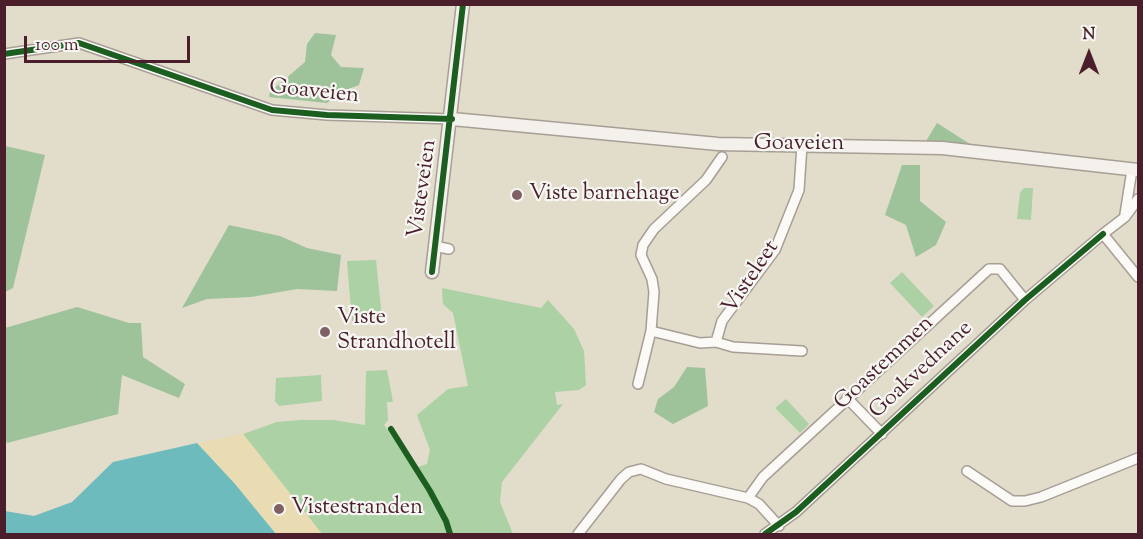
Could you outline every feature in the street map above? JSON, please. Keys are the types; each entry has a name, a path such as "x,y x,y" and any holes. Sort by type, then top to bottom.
{"main road":[{"name":"Visteveien","path":"432,272 452,119 453,82 463,4"},
{"name":"Goaveien","path":"452,119 718,144 942,148 1135,170"}],"street":[{"name":"Goaveien","path":"4,54 79,44 272,110 294,113 452,119"},
{"name":"Visteleet","path":"716,342 723,321 775,250 799,190 802,145"},
{"path":"638,384 651,331 654,292 652,279 641,255 643,245 654,229 706,180 722,157"},
{"path":"1125,216 1135,170"},
{"name":"Goakvednane","path":"765,534 779,526 882,434 1025,300 1125,216 1138,199"},
{"path":"1103,234 1138,277"},
{"name":"Visteveien","path":"434,246 449,249"},
{"name":"Goastemmen","path":"748,498 763,477 989,269 1000,269 1025,300"},
{"name":"Visteleet","path":"651,331 700,343 716,342 733,347 802,351"},
{"path":"847,398 882,434"},
{"path":"967,471 1012,501 1025,501 1041,497 1138,458"},
{"path":"578,534 621,479 629,472 641,469 666,479 748,498 759,504 779,526"}],"green space":[{"path":"315,33 336,35 331,55 341,67 364,68 359,85 339,93 327,103 269,97 270,92 305,62 307,44"},
{"path":"937,123 981,151 923,146"},
{"path":"5,146 45,155 13,288 5,292"},
{"path":"902,165 920,165 920,201 946,222 936,245 916,257 906,225 885,215"},
{"path":"1024,188 1033,188 1031,220 1017,219 1020,193"},
{"path":"229,225 280,236 307,248 341,255 337,291 297,289 251,297 207,299 182,308"},
{"path":"376,260 382,318 352,321 347,261"},
{"path":"902,272 934,306 922,317 890,283"},
{"path":"442,288 541,308 548,300 574,329 584,351 586,385 579,390 555,392 557,405 563,404 502,482 500,502 513,534 322,534 243,434 277,422 301,420 333,420 365,425 366,371 387,370 393,402 387,402 388,420 384,425 415,468 427,464 430,450 417,415 448,389 468,386 453,313 443,304"},
{"path":"77,307 129,323 141,323 143,357 185,384 179,398 122,375 118,414 7,443 4,436 5,328"},
{"path":"687,367 705,368 708,406 673,424 654,412 658,399 674,387"},
{"path":"321,375 322,401 279,406 275,401 276,378"},
{"path":"786,399 809,424 800,433 775,408"}],"sand":[{"name":"Vistestranden","path":"243,434 322,534 276,534 235,484 197,443"}],"water":[{"path":"197,443 235,484 276,534 5,534 5,511 34,516 72,502 113,462"}],"cycle path":[{"path":"432,272 463,4"},
{"path":"4,54 79,43 272,110 327,115 452,119"},
{"path":"765,534 796,512 1025,300 1103,234"},
{"path":"391,429 430,491 446,521 450,534"}],"place":[{"name":"Viste barnehage","path":"517,195"},
{"name":"Viste Strandhotell","path":"325,332"},
{"name":"Vistestranden","path":"279,509"}]}
